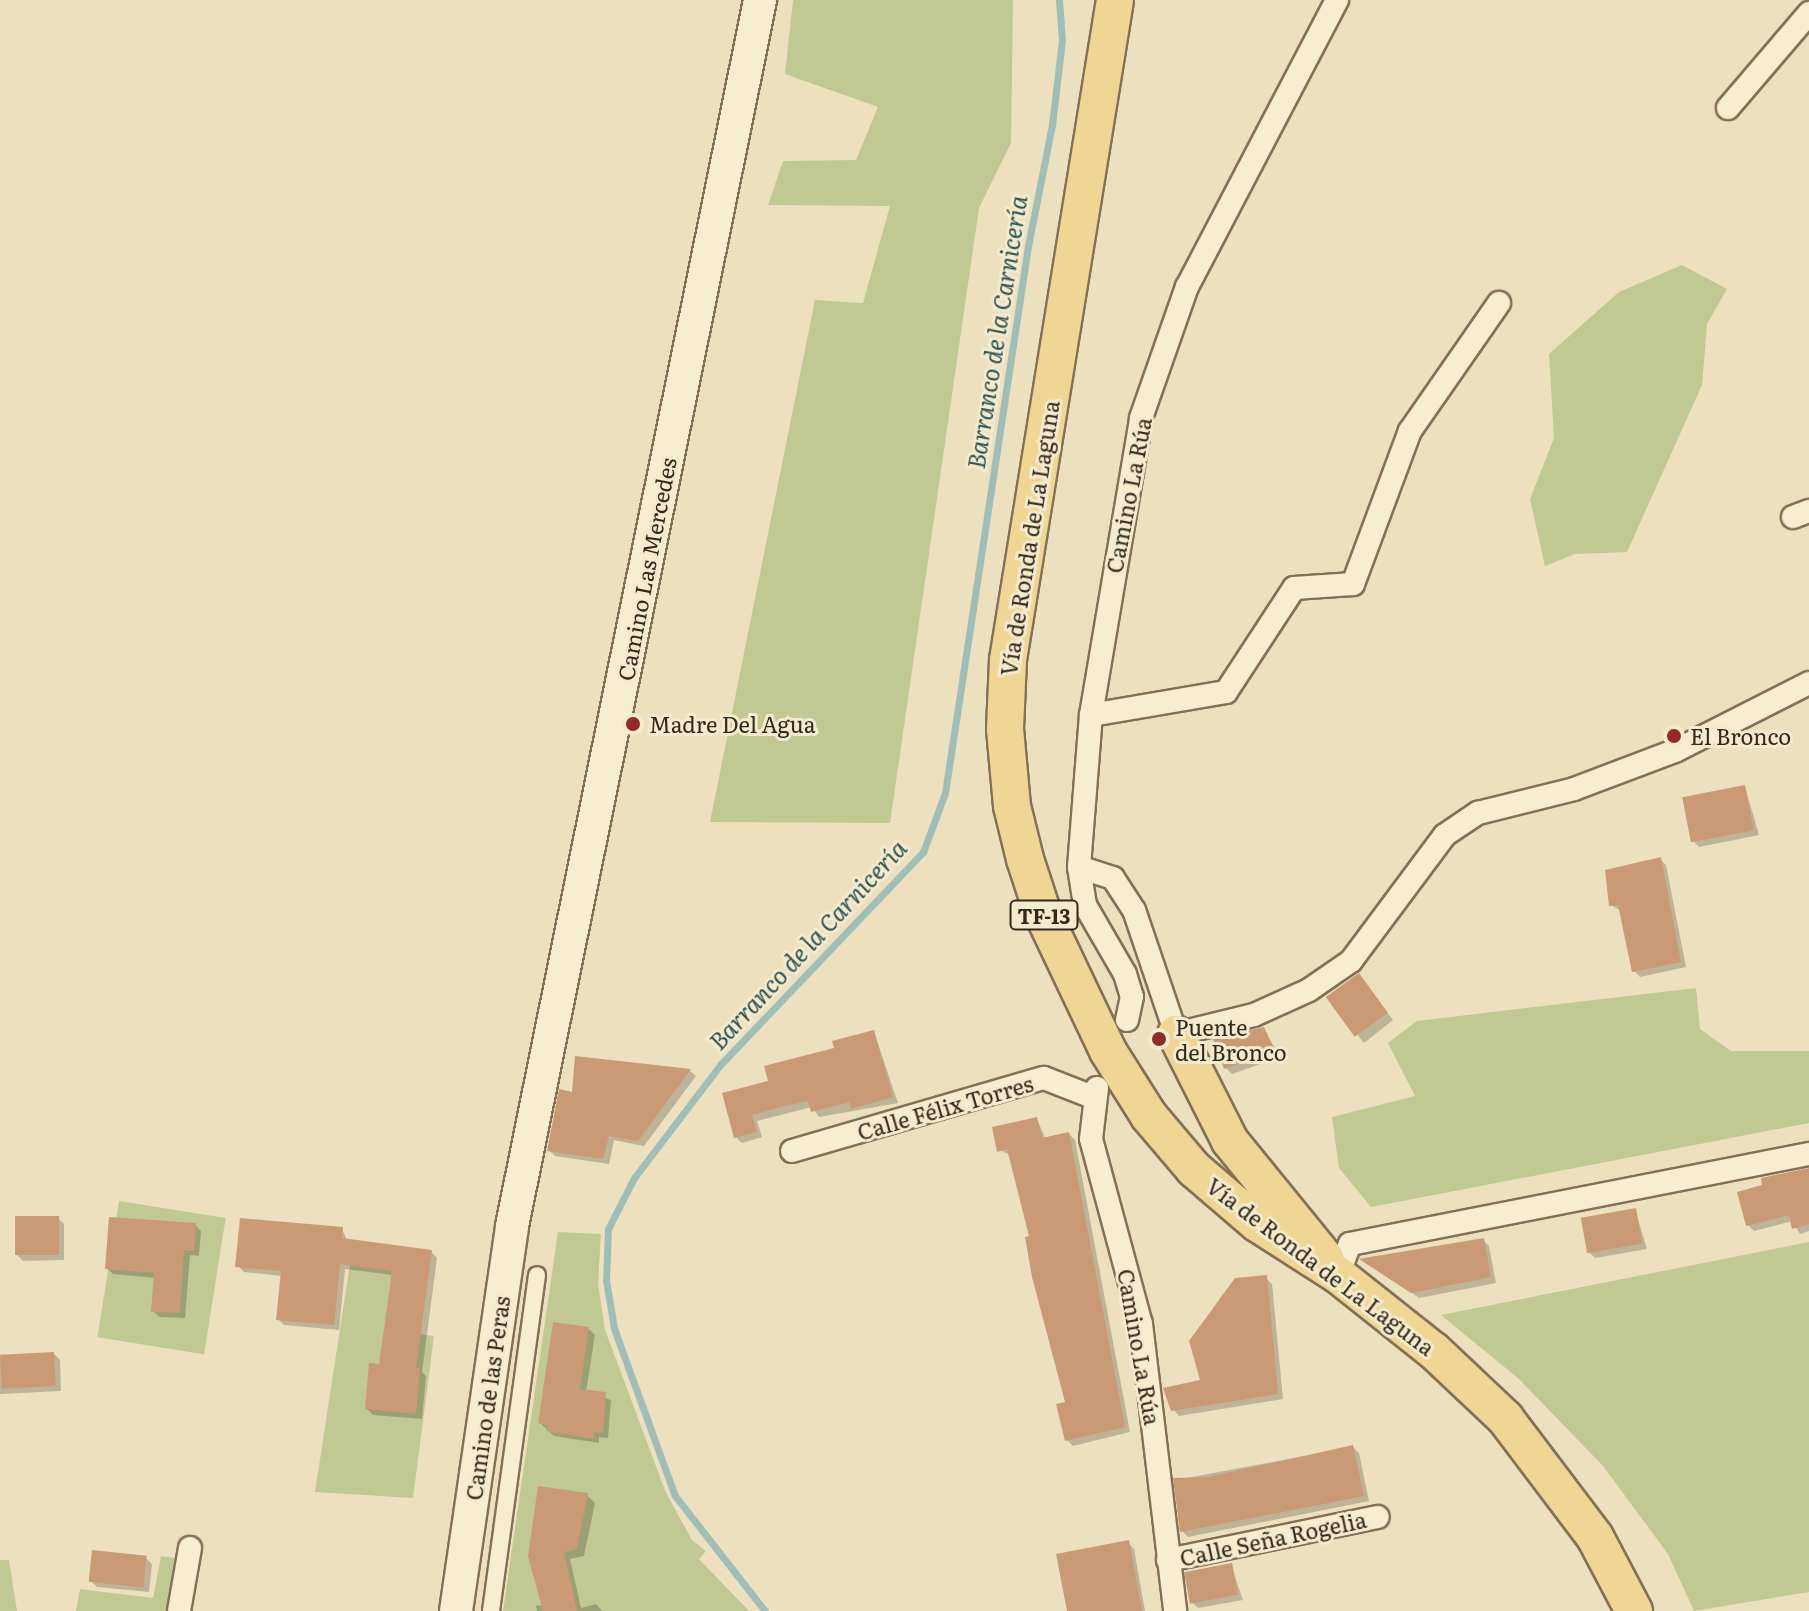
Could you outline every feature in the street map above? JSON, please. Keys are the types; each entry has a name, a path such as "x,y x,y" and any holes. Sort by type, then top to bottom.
{"main road":[{"name":"Camino Las Mercedes","path":"520,1185 760,0"},
{"name":"Vía de Ronda de La Laguna","path":"1115,0 1008,660 1005,729 1012,806 1043,914 1108,1051 1149,1116 1194,1169 1257,1223 1338,1275 1434,1351 1505,1418 1595,1537 1634,1611"},
{"path":"1176,1034 1230,1141 1338,1275"},
{"name":"Camino de las Peras","path":"456,1611 520,1185"}],"street":[{"name":"Camino La Rúa","path":"1127,1020 1132,997 1125,974 1085,905 1079,867 1091,715 1141,418 1187,287 1337,0"},
{"path":"1728,108 1809,13"},
{"path":"1091,715 1226,692 1294,588 1353,584 1410,431 1499,303"},
{"path":"1079,867 1113,878 1134,910 1176,1034 1254,1015 1309,990 1351,961 1445,835 1478,813 1574,789 1677,750 1809,683"},
{"name":"Calle Félix Torres","path":"792,1151 1044,1078 1096,1093"},
{"name":"Camino La Rúa","path":"1096,1093 1091,1139 1141,1324 1175,1611"},
{"path":"1338,1275 1350,1244 1809,1154"},
{"path":"491,1611 537,1275"},
{"name":"Calle Seña Rogelia","path":"1168,1560 1378,1517"},
{"path":"179,1611 190,1548"}],"green space":[{"path":"793,0 1013,0 1011,143 979,208 890,823 710,822 815,300 863,303 890,206 768,205 783,161 856,160 878,107 785,74"},
{"path":"1682,265 1727,289 1707,324 1702,385 1627,552 1575,554 1545,566 1530,499 1554,438 1549,354 1619,292"},
{"path":"1696,988 1700,1029 1731,1051 1809,1051 1809,1123 1371,1207 1339,1168 1332,1117 1415,1096 1388,1043 1417,1021"},
{"path":"119,1201 226,1218 204,1354 97,1337"},
{"path":"558,1232 601,1234 598,1284 605,1330 666,1493 692,1540 706,1551 699,1559 749,1611 503,1611"},
{"path":"1809,1242 1809,1592 1694,1611 1668,1554 1603,1466 1519,1379 1441,1315"},
{"path":"350,1264 392,1271 384,1330 434,1336 413,1498 315,1492"},
{"path":"161,1556 176,1558 169,1611 76,1611 80,1589 153,1598"},
{"path":"0,1560 9,1560 17,1611 0,1611"}],"building":[{"path":"1745,785 1754,830 1691,842 1682,797"},
{"path":"1661,857 1681,962 1632,972 1618,905 1609,906 1605,870"},
{"path":"1359,973 1388,1013 1355,1037 1326,997"},
{"path":"1264,1027 1275,1051 1224,1069 1213,1039"},
{"path":"874,1030 893,1097 851,1109 849,1102 811,1112 808,1101 780,1107 752,1115 757,1132 734,1138 722,1093 768,1081 764,1066 834,1048 832,1041"},
{"path":"575,1056 691,1069 638,1141 609,1136 603,1159 547,1151 559,1089 572,1092"},
{"path":"1037,1117 1042,1138 1069,1132 1125,1427 1065,1441 1056,1404 1065,1402 1032,1277 1025,1237 1029,1236 1007,1149 997,1152 992,1127"},
{"path":"1809,1168 1809,1224 1792,1229 1789,1215 1746,1226 1737,1192 1762,1185 1761,1178"},
{"path":"1636,1208 1642,1243 1587,1253 1581,1218"},
{"path":"15,1216 59,1216 59,1255 15,1255"},
{"path":"109,1217 196,1223 194,1251 184,1250 180,1313 151,1312 154,1273 105,1269"},
{"path":"240,1218 343,1227 342,1238 432,1250 416,1368 420,1368 416,1414 365,1409 369,1363 379,1364 392,1271 340,1264 334,1325 276,1320 281,1271 235,1267"},
{"path":"1484,1238 1491,1277 1411,1293 1359,1259"},
{"path":"1267,1275 1278,1394 1171,1411 1163,1388 1200,1380 1189,1341 1235,1278"},
{"path":"553,1322 589,1327 580,1389 606,1392 603,1433 594,1432 594,1439 546,1431 548,1426 538,1423"},
{"path":"54,1352 56,1386 2,1389 0,1355"},
{"path":"1353,1445 1364,1496 1180,1532 1173,1478 1209,1477"},
{"path":"538,1486 588,1493 577,1549 564,1552 577,1611 543,1611 528,1556"},
{"path":"1129,1540 1142,1611 1067,1611 1056,1554"},
{"path":"92,1550 147,1556 143,1588 89,1582"},
{"path":"1232,1563 1238,1594 1190,1604 1184,1572"}],"waterway":[{"name":"Barranco de la Carnicería","path":"765,1611 675,1496 614,1328 606,1280 608,1229 634,1178 721,1064 923,852 945,793 1028,246 1052,125 1062,40 1059,0"}],"place":[{"name":"Madre Del Agua","path":"633,724"},
{"name":"El Bronco","path":"1674,736"},
{"name":"Puente del Bronco","path":"1159,1039"}]}
